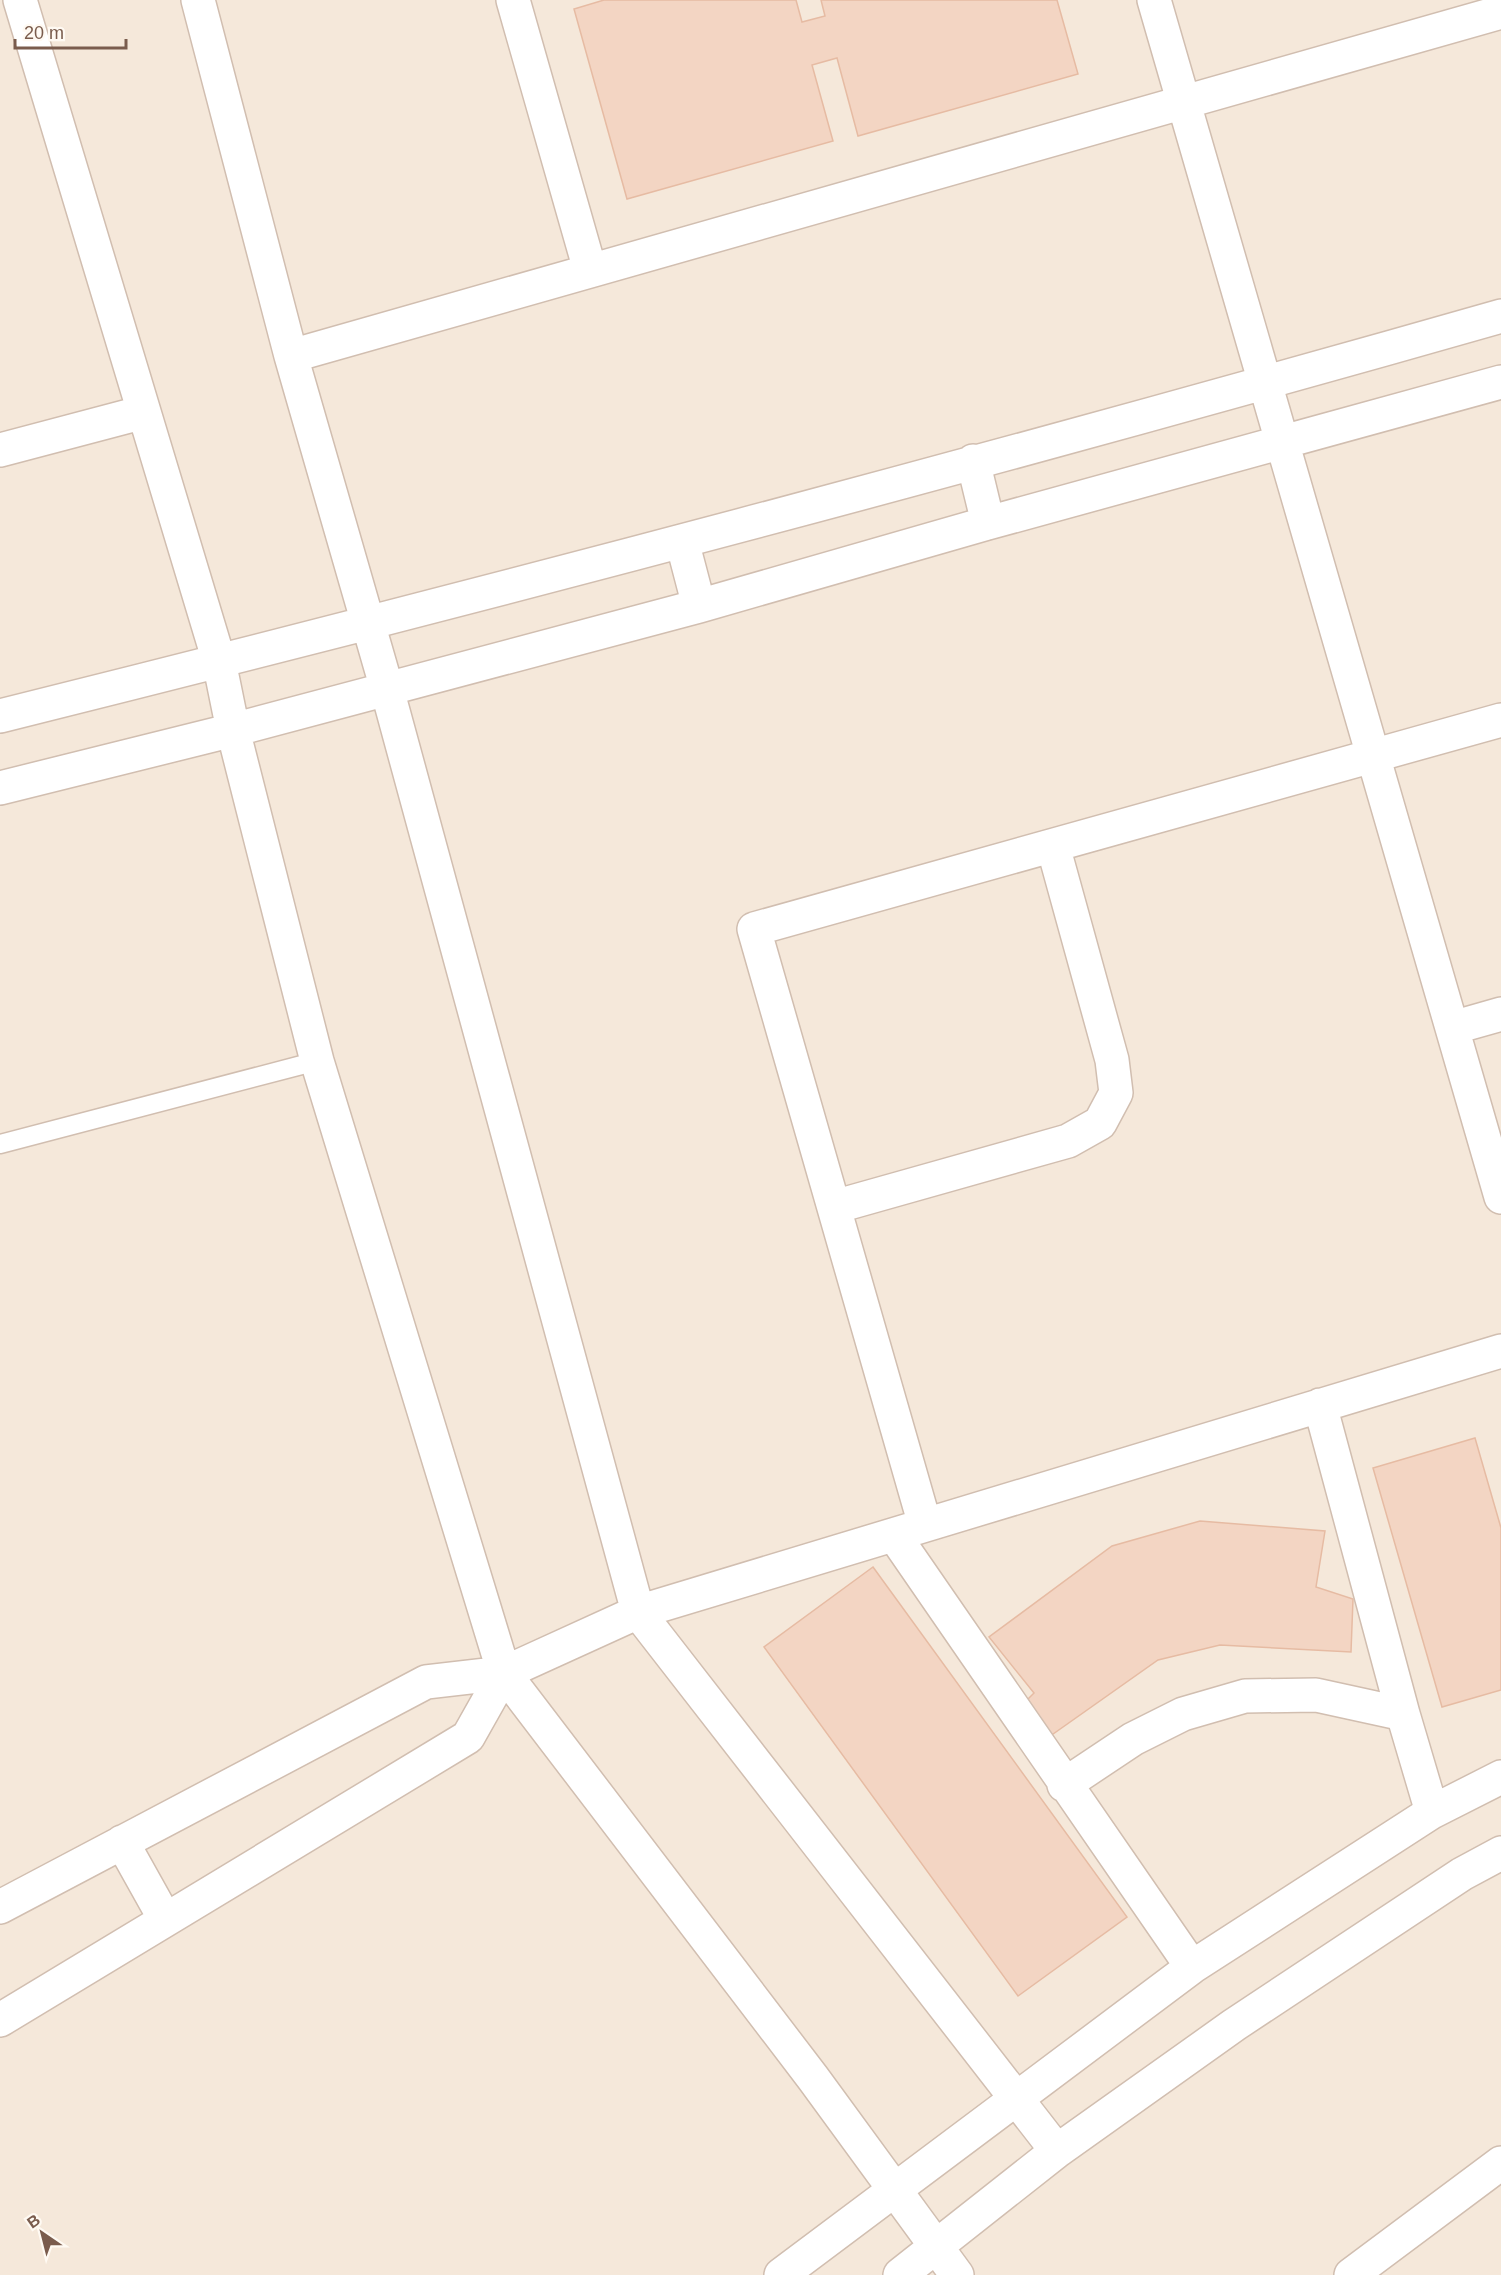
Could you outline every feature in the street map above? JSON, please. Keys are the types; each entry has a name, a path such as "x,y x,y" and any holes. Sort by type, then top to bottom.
{"street":[{"path":"20,0 219,661 233,730 316,1061 504,1673 895,2188 957,2275"},
{"path":"198,0 291,356 387,689 638,1612 1057,2151"},
{"path":"513,0 590,270"},
{"path":"1154,0 1501,1197"},
{"path":"291,356 1183,100 1501,12"},
{"path":"0,716 682,541 1265,383 1501,316"},
{"path":"0,788 233,730 699,606 988,523 1501,382"},
{"path":"0,450 144,412"},
{"path":"973,461 988,523"},
{"path":"682,541 699,606"},
{"path":"925,1526 754,929 1501,720"},
{"path":"834,1208 1068,1141 1100,1123 1116,1093 1112,1060 1053,846"},
{"path":"1452,1028 1501,1014"},
{"path":"3,1898 122,1842 426,1682 504,1673 638,1612 1501,1351"},
{"path":"1320,1405 1403,1714 1432,1812"},
{"path":"894,1535 1064,1785 1192,1967"},
{"path":"0,2020 468,1737 504,1673"},
{"path":"1064,1785 1132,1739 1183,1714 1245,1696 1316,1695 1403,1714"},
{"path":"781,2275 1192,1967 1432,1812 1501,1778"},
{"path":"122,1842 165,1919"},
{"path":"900,2275 1057,2151 1234,2025 1462,1874 1501,1853"},
{"path":"1351,2275 1501,2163"}],"lane":[{"path":"0,1144 316,1061"}],"shaded area":[{"path":"0,0 1501,0 1501,2275 0,2275"}],"building":[{"path":"604,0 796,0 802,22 825,16 821,0 1057,0 1078,74 858,136 837,58 812,65 833,141 627,199 574,9"},
{"path":"1475,1438 1501,1528 1501,1690 1442,1707 1373,1468"},
{"path":"1200,1521 1325,1531 1316,1587 1353,1599 1351,1652 1220,1645 1158,1660 1046,1739 1022,1705 1034,1693 989,1637 1112,1546"},
{"path":"873,1567 1127,1917 1018,1996 764,1647"}]}
